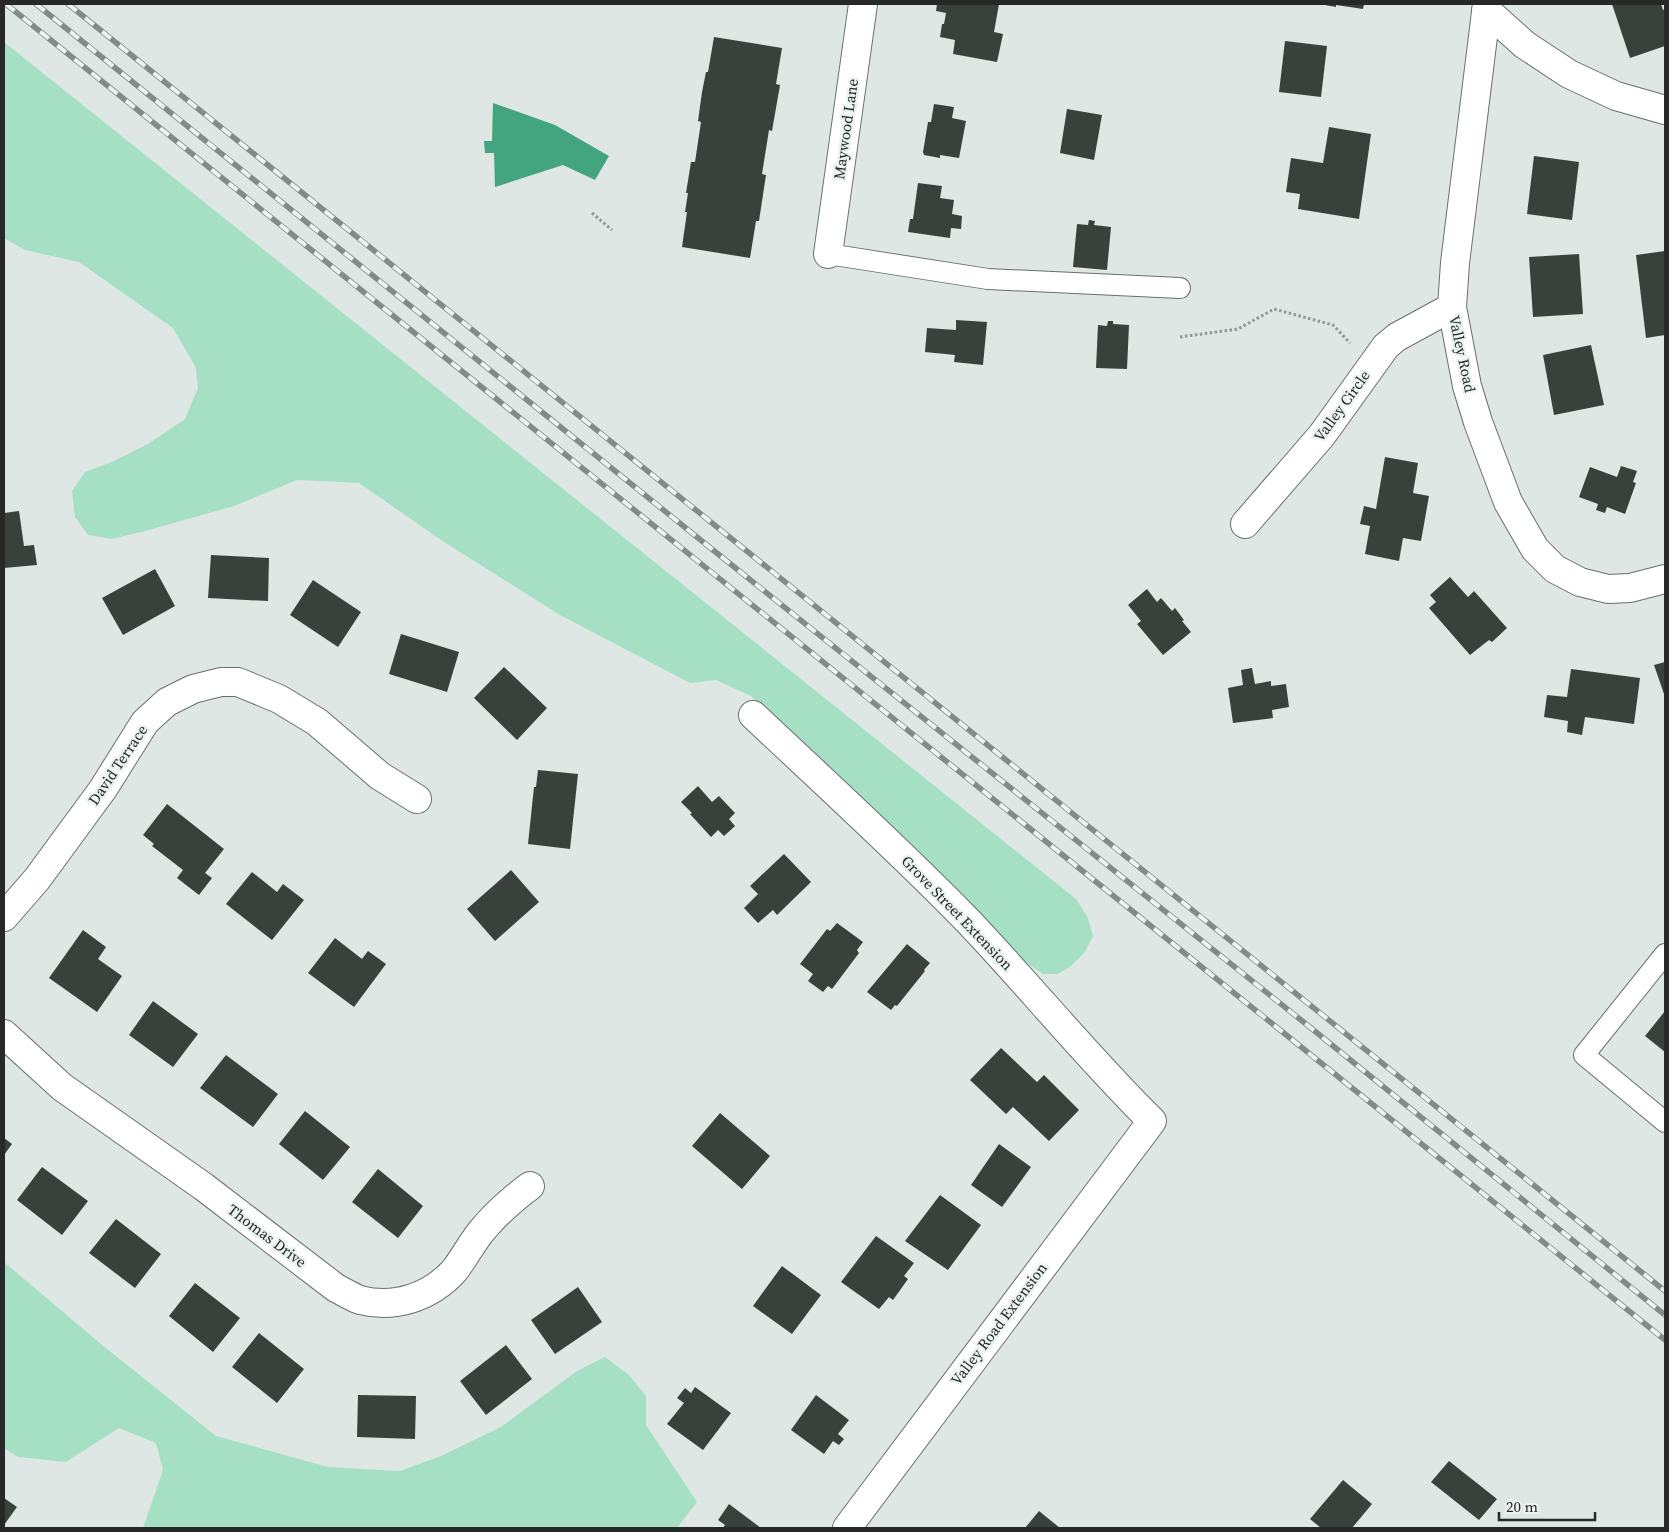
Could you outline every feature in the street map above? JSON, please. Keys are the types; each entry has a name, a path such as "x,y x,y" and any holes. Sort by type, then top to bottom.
{"street":[{"name":"Maywood Lane","path":"828,254 863,4"},
{"path":"1486,7 1525,45 1569,74 1616,96 1665,110"},
{"name":"Valley Road","path":"1486,7 1455,263 1452,307 1467,386 1478,422 1508,502 1535,550 1556,569 1580,582 1608,588 1630,588 1665,579"},
{"name":"Valley Circle","path":"1246,524 1322,436 1386,346 1397,337 1452,307"},
{"name":"David Terrace","path":"4,917 37,879 103,789 145,722 167,702 193,688 221,682 238,682 279,699 317,722 380,776 417,799"},
{"name":"Grove Street Extension","path":"753,715 899,852 961,914 1107,1077 1152,1121"},
{"name":"Thomas Drive","path":"4,1034 62,1087 204,1187 336,1288 359,1299 385,1303 411,1300 434,1288 454,1270 484,1227 516,1196 530,1186"},
{"name":"Valley Road Extension","path":"847,1528 1152,1121"}],"lane":[{"path":"828,254 988,279 1180,288"},
{"path":"1665,954 1584,1055 1665,1122"}],"path":[{"path":"592,213 612,230"},
{"path":"1180,337 1238,329 1274,309 1333,325 1372,366"}],"shaded area":[{"path":"4,42 1076,899 1088,918 1093,936 1085,952 1071,966 1058,974 1043,974 1027,963 751,696 716,680 690,683 560,615 444,542 359,483 297,480 234,506 145,531 112,539 88,535 75,517 72,491 85,472 112,462 148,444 185,419 198,388 196,368 173,328 79,262 25,250 4,238"},
{"path":"493,103 555,125 609,156 595,180 563,165 495,187 494,153 485,153 484,141 492,141"},
{"path":"4,1262 102,1345 216,1436 328,1467 400,1471 441,1456 501,1427 577,1371 605,1357 629,1375 646,1396 646,1425 697,1502 677,1528 143,1528 163,1470 156,1443 119,1428 66,1462 18,1457 4,1448"}],"building":[{"path":"937,4 999,4 994,32 1003,34 997,62 953,54 955,40 940,37 946,13 936,11"},
{"path":"1319,4 1364,4 1363,9"},
{"path":"1612,4 1661,4 1663,10 1665,9 1665,46 1630,58"},
{"path":"714,37 782,48 776,84 780,85 772,131 769,130 762,174 766,175 759,221 756,221 750,258 682,247 687,212 685,212 688,193 686,193 691,162 695,162 701,122 698,121 702,92 706,72 708,72"},
{"path":"1285,41 1327,46 1321,97 1279,92"},
{"path":"934,104 954,107 952,118 966,121 959,158 940,155 940,158 924,155 928,122 931,122"},
{"path":"1067,109 1102,115 1094,160 1060,153"},
{"path":"1329,127 1371,134 1359,219 1298,209 1300,194 1286,192 1291,158 1323,163"},
{"path":"1534,156 1579,162 1572,220 1527,214"},
{"path":"918,183 942,186 940,198 954,200 952,214 962,216 961,229 951,228 950,238 908,232 910,219 913,219"},
{"path":"1089,220 1095,221 1094,225 1111,227 1107,270 1073,267 1077,224 1088,225"},
{"path":"1665,251 1665,335 1646,338 1636,255"},
{"path":"1579,254 1583,314 1533,317 1529,257"},
{"path":"956,320 987,322 983,365 954,362 955,355 925,352 927,328 956,330"},
{"path":"1108,321 1113,321 1113,324 1129,325 1127,369 1096,368 1098,325 1107,326"},
{"path":"1591,345 1604,405 1554,415 1543,355"},
{"path":"1385,457 1418,463 1413,493 1429,496 1421,541 1403,538 1399,561 1365,554 1370,526 1360,524 1364,506 1376,509"},
{"path":"1621,466 1637,471 1633,482 1636,483 1625,514 1607,507 1605,513 1596,510 1598,504 1579,497 1590,467 1617,477"},
{"path":"19,511 24,546 34,545 37,565 4,568 4,513"},
{"path":"211,555 269,558 268,601 208,598"},
{"path":"155,569 175,606 123,635 102,598"},
{"path":"1450,577 1468,597 1474,591 1507,628 1492,642 1489,640 1470,655 1429,608 1436,602 1430,595"},
{"path":"313,580 361,612 338,647 290,615"},
{"path":"1147,589 1157,602 1161,598 1172,611 1175,608 1191,632 1163,655 1137,624 1141,621 1128,605"},
{"path":"401,634 459,652 447,692 389,674"},
{"path":"1665,662 1665,697 1654,665"},
{"path":"504,667 547,708 517,740 474,698"},
{"path":"1252,668 1255,684 1271,681 1271,686 1286,684 1289,707 1272,710 1273,718 1233,723 1228,688 1243,685 1241,670"},
{"path":"1571,669 1640,678 1634,724 1585,717 1582,735 1567,732 1568,721 1544,717 1547,695 1567,697"},
{"path":"538,770 578,774 570,849 528,844 534,787 536,787"},
{"path":"698,786 712,802 719,796 735,813 729,819 735,826 724,836 718,830 711,837 681,802"},
{"path":"167,804 224,849 205,873 212,878 199,895 177,878 183,870 152,846 154,844 143,835"},
{"path":"784,854 811,882 777,915 773,910 758,923 744,908 758,894 750,886"},
{"path":"511,870 539,902 495,941 467,909"},
{"path":"252,872 277,892 283,884 304,900 272,940 226,904"},
{"path":"837,923 863,942 857,950 859,953 832,989 828,986 823,992 808,981 813,974 800,964 827,929 830,931"},
{"path":"83,930 106,947 98,959 122,976 97,1012 49,978"},
{"path":"335,938 362,959 368,951 386,964 354,1007 308,973"},
{"path":"907,944 930,963 897,1006 895,1005 891,1010 867,992"},
{"path":"153,1001 198,1034 173,1067 129,1035"},
{"path":"1665,1011 1665,1052 1645,1036"},
{"path":"1001,1048 1037,1082 1044,1075 1079,1110 1049,1141 1013,1107 1006,1114 970,1080"},
{"path":"226,1055 278,1094 253,1127 200,1088"},
{"path":"305,1111 350,1147 323,1180 279,1144"},
{"path":"720,1113 770,1156 742,1189 692,1146"},
{"path":"4,1138 12,1144 4,1155"},
{"path":"999,1144 1031,1167 1002,1207 971,1185"},
{"path":"42,1167 88,1201 62,1235 17,1200"},
{"path":"378,1169 423,1206 398,1238 352,1202"},
{"path":"940,1195 981,1225 948,1270 905,1241"},
{"path":"116,1219 161,1254 135,1288 89,1253"},
{"path":"876,1236 914,1263 904,1276 908,1279 893,1300 889,1297 879,1309 841,1282"},
{"path":"782,1266 821,1295 792,1334 753,1306"},
{"path":"195,1283 240,1318 213,1352 169,1316"},
{"path":"578,1287 602,1322 555,1354 531,1320"},
{"path":"259,1333 304,1369 277,1403 232,1367"},
{"path":"506,1345 532,1379 486,1415 460,1381"},
{"path":"695,1387 731,1413 703,1450 667,1424 684,1403 677,1398 685,1388 691,1393"},
{"path":"358,1395 416,1396 415,1439 357,1437"},
{"path":"816,1395 849,1420 838,1434 844,1439 839,1445 833,1441 824,1454 791,1430"},
{"path":"1449,1461 1497,1499 1479,1520 1431,1482"},
{"path":"1343,1480 1372,1504 1352,1528 1321,1528 1310,1519"},
{"path":"4,1498 17,1507 4,1525"},
{"path":"729,1504 761,1528 723,1528 725,1525 718,1520"},
{"path":"1039,1511 1060,1528 1025,1528"}],"railway":[{"path":"6,4 1665,1340"},
{"path":"36,4 723,558 1311,1028 1665,1315"},
{"path":"68,4 1665,1291"}]}
